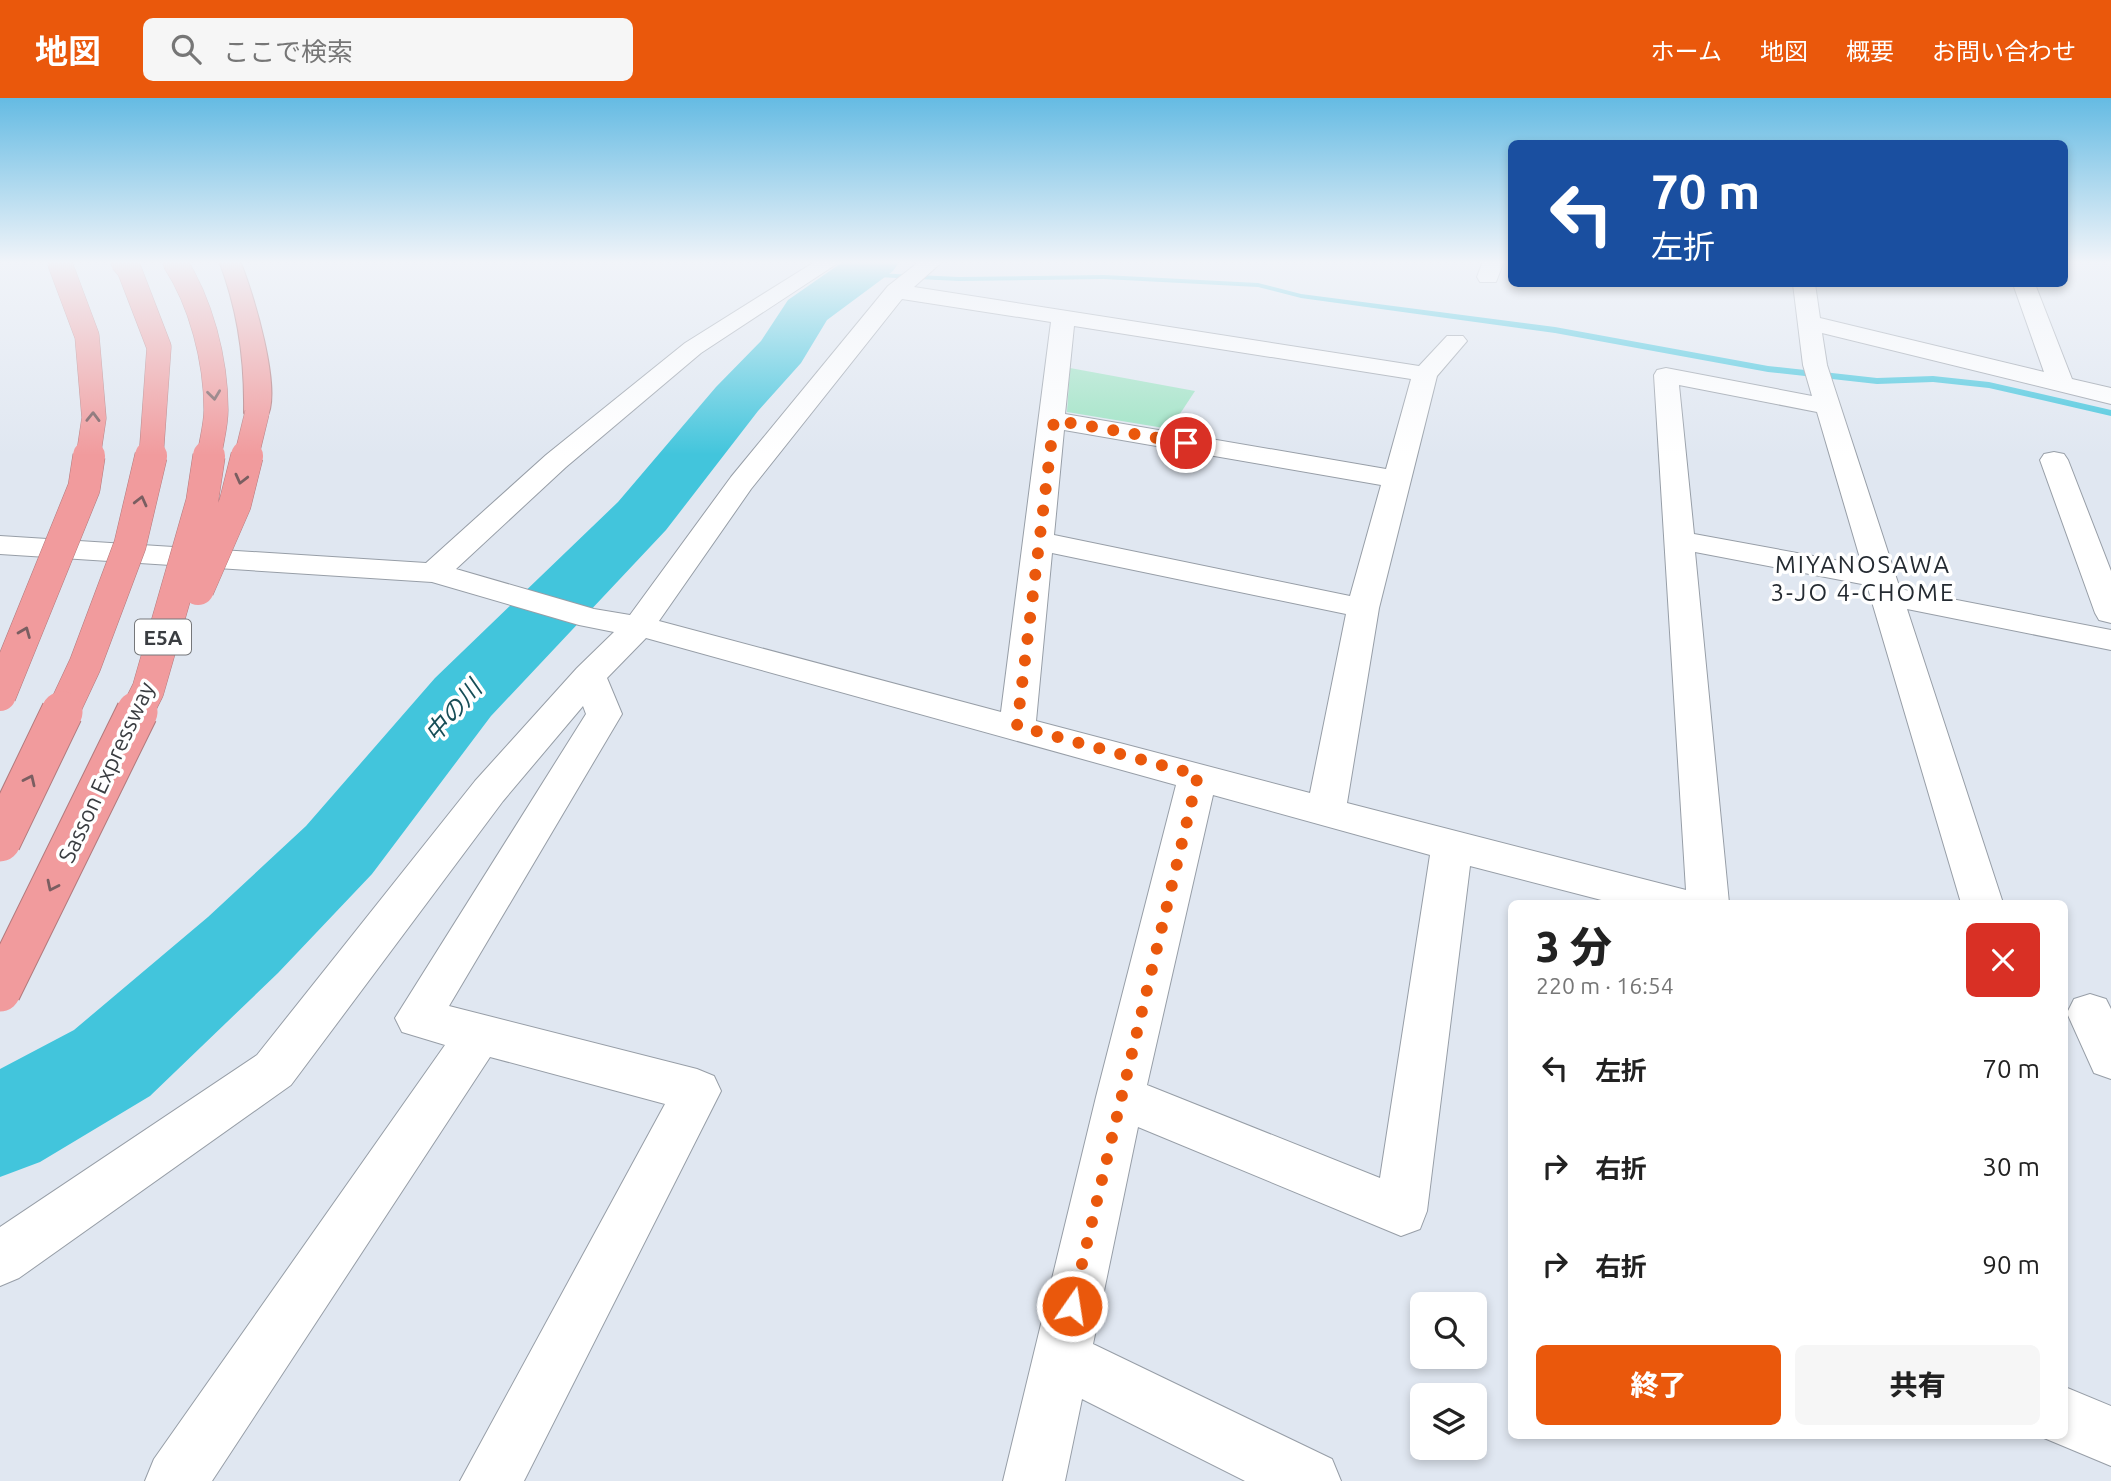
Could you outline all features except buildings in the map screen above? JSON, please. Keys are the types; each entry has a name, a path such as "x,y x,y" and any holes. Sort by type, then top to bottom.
{"highway":[{"path":"0,695 84,488 94,418 87,336 83,326"},
{"name":"E5A","path":"0,842 85,665 130,545 152,453 159,347 151,326"},
{"name":"Sasson Expressway","path":"0,991 148,690 202,502 216,410 207,340 202,326"},
{"path":"148,690 207,572 234,504 257,413 258,374 249,326"}],"street":[{"path":"434,572 556,461 693,348 729,326"},
{"path":"0,1259 274,1070 489,791 589,676 639,626 741,483 873,326"},
{"path":"1017,726 1054,420 1062,326"},
{"path":"1106,326 1425,374"},
{"path":"1811,326 1823,388 1881,586 1981,900"},
{"path":"1820,326 2111,396"},
{"path":"2039,326 2061,384"},
{"path":"1326,809 1363,608 1425,374 1455,341"},
{"path":"1708,900 1666,375 1823,388"},
{"path":"1054,420 1397,479"},
{"path":"2054,460 2111,613"},
{"path":"1679,540 2111,640"},
{"path":"1040,541 1363,608"},
{"path":"0,545 434,572 494,592 591,618 639,626 1326,809 1452,846 1664,900"},
{"path":"491,1481 697,1091 418,1018 604,713 589,676"},
{"path":"1034,1481 1120,1097 1198,775"},
{"path":"1120,1097 1401,1210 1452,846"},
{"path":"2089,1012 2111,1058"},
{"path":"176,1481 479,1034"},
{"path":"1060,1358 1310,1481"},
{"path":"2068,1418 2111,1436"}],"green space":[{"path":"1070,368 1195,391 1170,429 1067,412"}],"waterway":[{"name":"中の川","path":"0,1126 112,1063 243,945 339,850 463,697 642,516 737,399 782,351 797,326"},
{"path":"1522,326 1768,369 1877,381 1933,379 1989,385 2111,413"}],"district":[{"name":"MIYANOSAWA 3-JO 4-CHOME","path":"1863,578"}],"route":[{"path":"1072,1306 1198,775 1017,726 1054,420 1186,443"}]}
